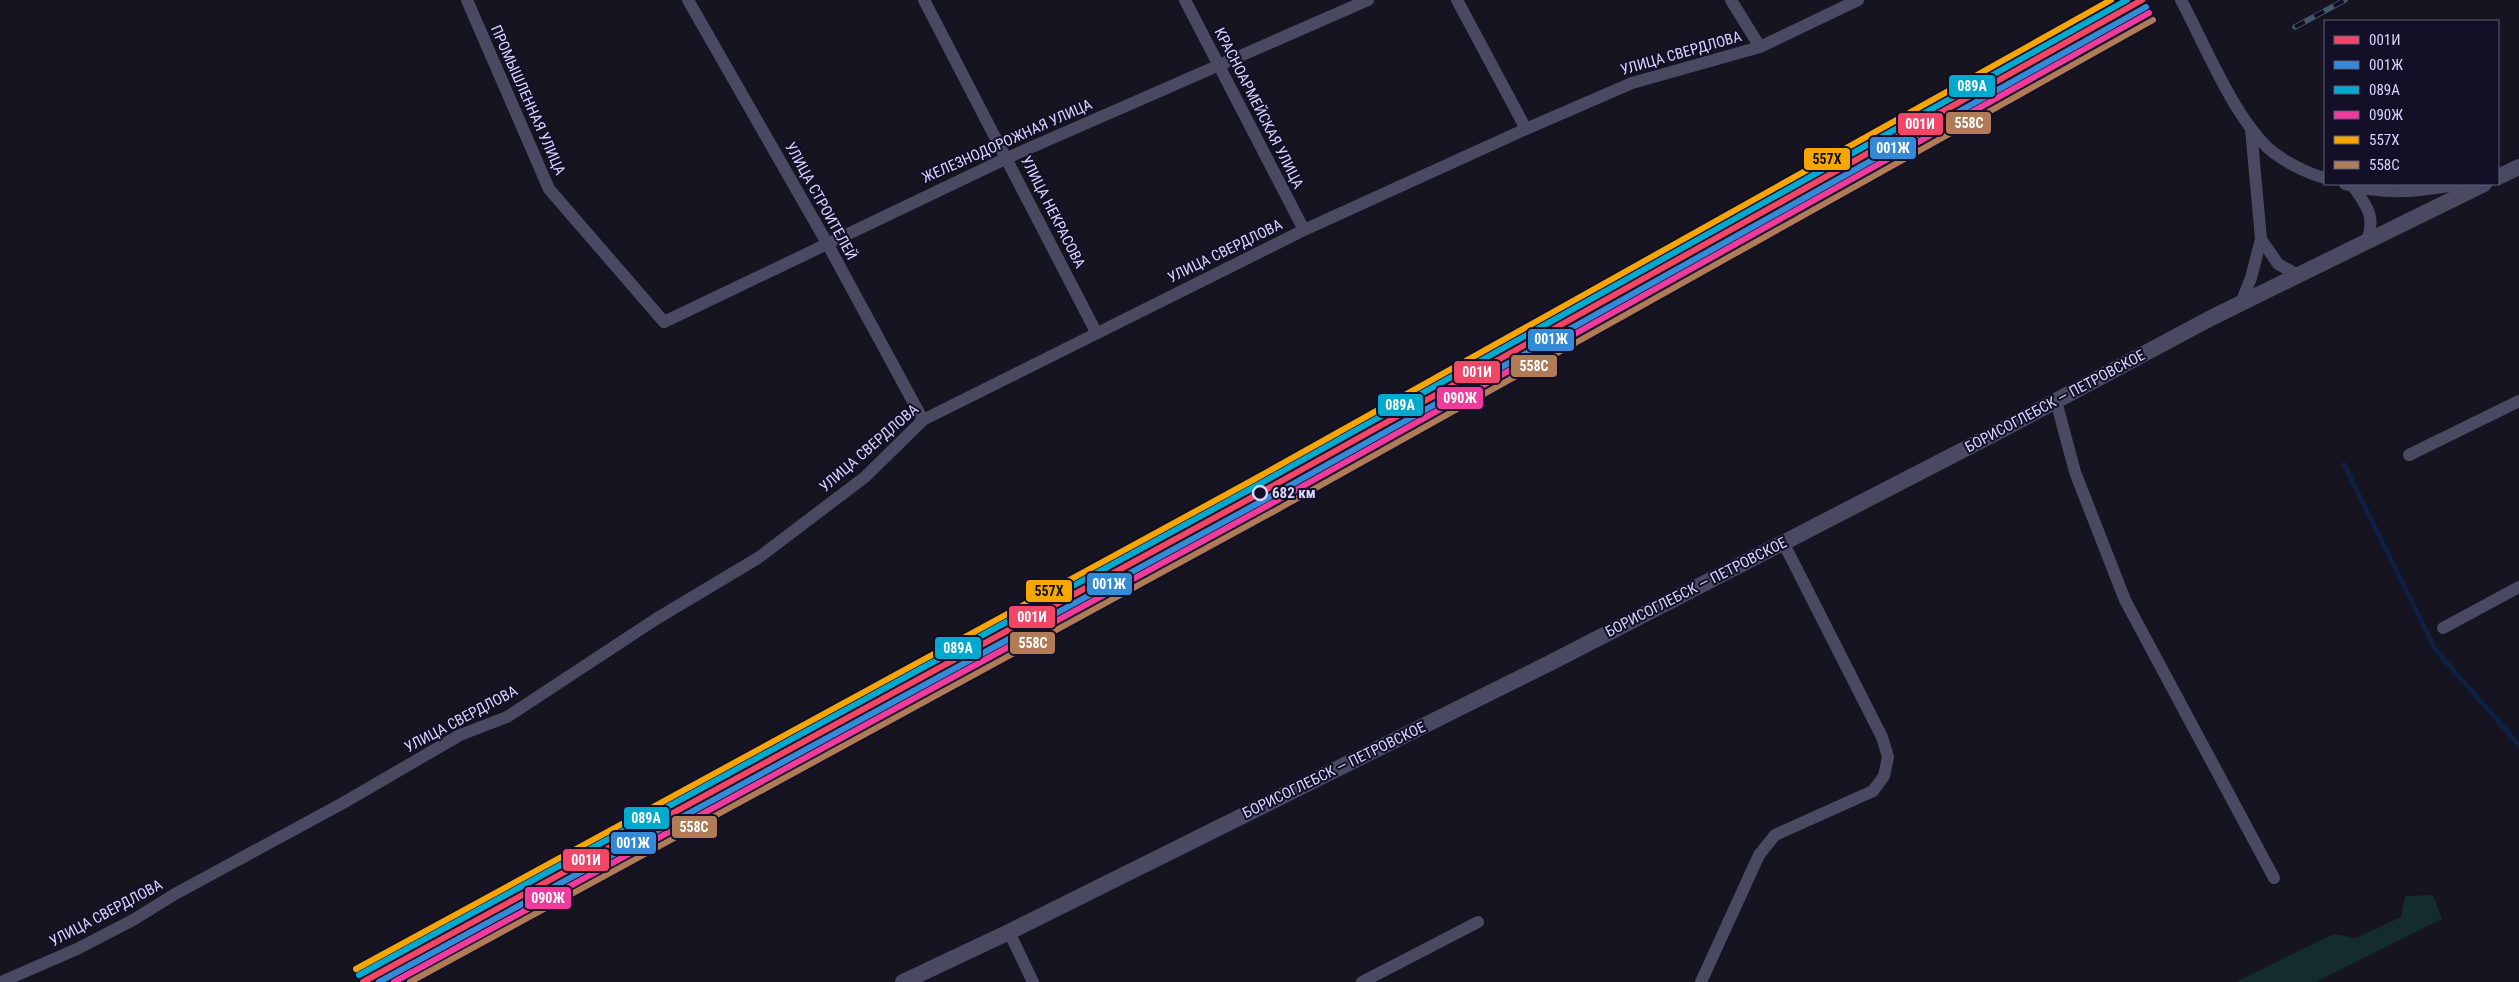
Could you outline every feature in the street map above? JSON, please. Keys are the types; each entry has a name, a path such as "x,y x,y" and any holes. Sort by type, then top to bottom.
{"street":[{"name":"ПРОМЫШЛЕННАЯ УЛИЦА","path":"467,0 549,189 664,322"},
{"name":"УЛИЦА СТРОИТЕЛЕЙ","path":"688,0 826,243 923,420"},
{"name":"УЛИЦА НЕКРАСОВА","path":"924,0 1096,332"},
{"name":"КРАСНОАРМЕЙСКАЯ УЛИЦА","path":"1185,0 1304,230"},
{"name":"ЖЕЛЕЗНОДОРОЖНАЯ УЛИЦА","path":"664,322 1007,158 1368,0"},
{"path":"1457,0 1526,129"},
{"path":"1731,0 1760,47"},
{"name":"УЛИЦА СВЕРДЛОВА","path":"0,982 77,949 133,920 175,894 226,869 344,803 460,735 507,717 656,619 758,558 864,476 923,420 1096,332 1304,230 1526,129 1632,82 1760,47 1858,0"},
{"path":"2181,0 2251,129 2269,148 2286,160 2324,178"},
{"path":"2241,303 2251,278 2261,239 2251,129"},
{"path":"2499,177 2519,167"},
{"path":"2349,185 2411,192 2455,185"},
{"path":"2349,185 2371,217 2372,228 2367,241"},
{"name":"БОРИСОГЛЕБСК — ПЕТРОВСКОЕ","path":"903,982 1009,932 1550,663 2241,303 2482,185"},
{"path":"2261,239 2278,264 2298,275"},
{"path":"2056,401 2075,472 2125,600 2274,878"},
{"path":"2409,454 2519,402"},
{"path":"1701,982 1759,855 1775,836 1872,791 1884,776 1888,757 1882,737 1783,542"},
{"path":"2443,628 2519,586"},
{"path":"1362,982 1478,922"},
{"path":"1009,932 1033,982"}],"green space":[{"path":"2433,895 2442,919 2316,982 2236,982 2333,934 2356,938 2401,917 2405,896"}],"waterway":[{"path":"2344,464 2435,649 2519,745"}],"railway":[{"path":"2295,27 2345,0"}],"transit line":[{"name":"557Х","path":"356,969 1253,480 2111,0"},
{"name":"089А","path":"359,975 1256,486 2127,0"},
{"name":"001И","path":"363,982 1260,493 2142,0"},
{"name":"001Ж","path":"379,982 1264,500 2146,7"},
{"name":"090Ж","path":"394,982 1267,506 2149,13"},
{"name":"558С","path":"410,982 1271,513 2153,20"}],"place":[{"name":"682 км","path":"1260,493"}]}
